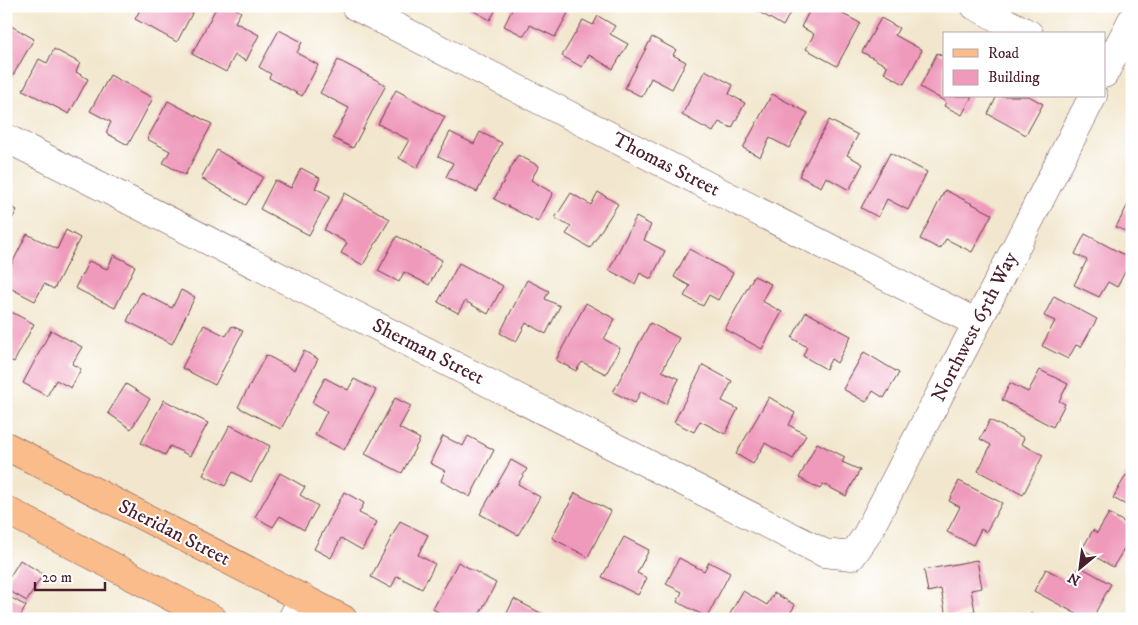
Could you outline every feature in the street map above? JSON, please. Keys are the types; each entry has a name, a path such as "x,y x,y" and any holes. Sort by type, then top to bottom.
{"main road":[{"name":"Sheridan Street","path":"6,446 297,609 342,619"},
{"path":"6,510 213,619"}],"street":[{"name":"Thomas Street","path":"355,6 978,323"},
{"path":"975,6 1025,32"},
{"name":"Northwest 65th Way","path":"1106,71 1132,20"},
{"name":"Northwest 65th Way","path":"852,556 866,536 978,323 1092,98"},
{"name":"Sherman Street","path":"6,138 824,553 852,556"}],"building":[{"path":"142,6 196,6 177,42 135,19"},
{"path":"217,6 231,6 241,12 235,22 259,35 246,61 235,55 226,72 192,54"},
{"path":"465,6 498,6 490,20"},
{"path":"514,6 556,6 568,13 555,37 530,25 524,36 504,26"},
{"path":"749,6 794,6 783,26"},
{"path":"812,6 838,6 835,10 860,23 837,66 806,49 814,34 801,27"},
{"path":"598,16 615,26 610,34 628,44 613,69 589,55 582,67 562,56 583,20 593,25"},
{"path":"881,18 899,28 895,35 922,50 904,84 884,73 887,66 862,52"},
{"path":"6,23 34,39 8,84 6,83"},
{"path":"279,30 302,42 297,53 318,65 302,96 269,78 271,74 259,67"},
{"path":"652,37 676,50 673,55 686,62 672,89 651,78 642,97 625,88"},
{"path":"54,49 80,63 76,72 88,79 69,114 23,90 39,59 47,63"},
{"path":"937,53 943,56 943,98 971,98 962,115 944,106 946,102 920,87"},
{"path":"338,60 386,85 353,148 333,138 349,108 320,93"},
{"path":"705,70 733,85 729,94 745,103 732,128 719,122 713,132 682,115"},
{"path":"110,75 153,98 128,145 106,133 111,122 90,111"},
{"path":"396,90 445,117 417,168 399,158 409,140 378,124"},
{"path":"772,94 808,113 789,148 770,138 760,157 743,148"},
{"path":"996,98 1032,98 1043,104 1026,135 988,114"},
{"path":"168,101 212,124 185,175 163,163 170,151 147,139"},
{"path":"829,120 858,135 847,155 863,164 849,190 826,177 821,187 799,176"},
{"path":"450,132 474,144 480,132 502,143 477,192 446,177 453,163 438,156"},
{"path":"217,150 263,177 246,205 201,178"},
{"path":"890,153 927,172 908,210 887,199 878,217 861,208"},
{"path":"518,155 539,166 531,180 553,193 538,222 494,199"},
{"path":"301,168 320,178 315,188 330,196 309,235 260,209 275,180 291,188"},
{"path":"945,190 992,214 972,252 946,239 940,249 920,239"},
{"path":"598,192 618,204 590,248 566,234 571,227 555,218 571,193 591,205"},
{"path":"345,193 390,219 363,265 341,253 347,243 324,230"},
{"path":"1132,197 1132,234 1116,227"},
{"path":"6,204 17,210 6,230"},
{"path":"636,217 651,225 644,240 665,251 651,279 640,273 635,284 609,270"},
{"path":"66,230 80,238 54,289 44,284 35,301 6,286 6,275 27,234 57,249"},
{"path":"1085,234 1132,259 1117,287 1108,282 1099,297 1074,285 1087,260 1075,254"},
{"path":"397,236 442,260 429,285 404,272 399,282 378,271"},
{"path":"689,249 733,273 718,300 709,295 703,306 684,296 690,286 674,277"},
{"path":"114,255 135,266 115,308 75,288 89,261 107,269"},
{"path":"459,263 503,286 488,314 465,301 458,313 438,302"},
{"path":"754,276 771,284 762,301 782,312 762,349 725,329"},
{"path":"527,280 549,291 545,299 560,306 546,334 526,323 516,342 500,333"},
{"path":"181,290 195,297 172,344 127,321 141,292 172,308"},
{"path":"1054,296 1097,319 1081,347 1076,345 1068,359 1042,346 1055,321 1044,316"},
{"path":"586,303 615,319 604,339 620,348 606,374 582,362 576,371 556,360"},
{"path":"6,309 34,324 14,362 6,358"},
{"path":"806,312 851,336 837,363 831,359 826,369 803,356 807,347 792,338"},
{"path":"650,323 679,338 662,371 679,379 666,404 641,391 635,403 613,392"},
{"path":"204,325 226,336 232,326 243,331 215,385 182,368"},
{"path":"51,330 82,347 72,364 81,369 71,388 56,380 47,396 23,383"},
{"path":"304,351 318,359 281,429 238,407 266,355 294,370"},
{"path":"864,352 899,373 884,398 873,391 866,402 843,389"},
{"path":"703,365 732,381 722,401 738,409 725,434 700,421 694,432 674,422"},
{"path":"1040,370 1068,384 1059,401 1065,404 1053,427 1002,400 1010,383 1028,392"},
{"path":"325,378 348,390 354,379 376,390 344,450 315,435 327,411 312,402"},
{"path":"126,384 150,399 131,429 108,413"},
{"path":"769,397 795,413 789,425 806,435 793,459 765,443 753,464 736,454"},
{"path":"395,398 411,406 399,428 420,439 402,473 365,454"},
{"path":"164,400 208,423 190,456 170,446 165,455 141,443"},
{"path":"990,420 1024,438 1021,444 1043,455 1023,495 978,471 991,445 980,439"},
{"path":"230,425 270,446 251,482 233,472 225,486 203,475"},
{"path":"443,436 463,446 468,436 494,450 470,497 441,481 445,471 430,463"},
{"path":"817,443 845,457 842,462 860,470 846,496 823,484 820,489 799,478"},
{"path":"511,460 527,469 518,484 540,497 518,535 480,514"},
{"path":"280,473 305,487 300,495 318,506 304,530 280,516 273,527 255,517"},
{"path":"1126,475 1132,478 1132,508 1113,498"},
{"path":"959,481 1002,503 986,532 981,529 973,545 947,532 960,507 949,501"},
{"path":"344,492 364,503 359,513 377,522 362,550 341,538 331,558 314,549"},
{"path":"575,493 611,511 588,557 552,538"},
{"path":"1109,513 1132,527 1132,536 1113,567 1082,549 1093,530 1097,533"},
{"path":"400,521 428,535 418,555 435,564 422,589 397,576 391,588 371,577"},
{"path":"624,537 649,550 637,573 647,578 638,595 602,577"},
{"path":"679,558 704,571 709,562 730,573 707,617 677,602 682,592 666,584"},
{"path":"20,560 43,574 27,601 6,589 6,583"},
{"path":"977,560 982,588 971,590 975,611 946,617 941,589 928,592 924,570"},
{"path":"458,562 496,583 477,619 450,619 433,609"},
{"path":"1079,566 1111,584 1092,619 1086,619 1034,591 1046,569 1070,582"},
{"path":"743,591 767,605 774,593 795,605 787,619 727,619"},
{"path":"6,595 26,606 19,619 6,619"},
{"path":"514,599 552,619 504,619"},
{"path":"1031,613 1044,619 1028,619"}]}
